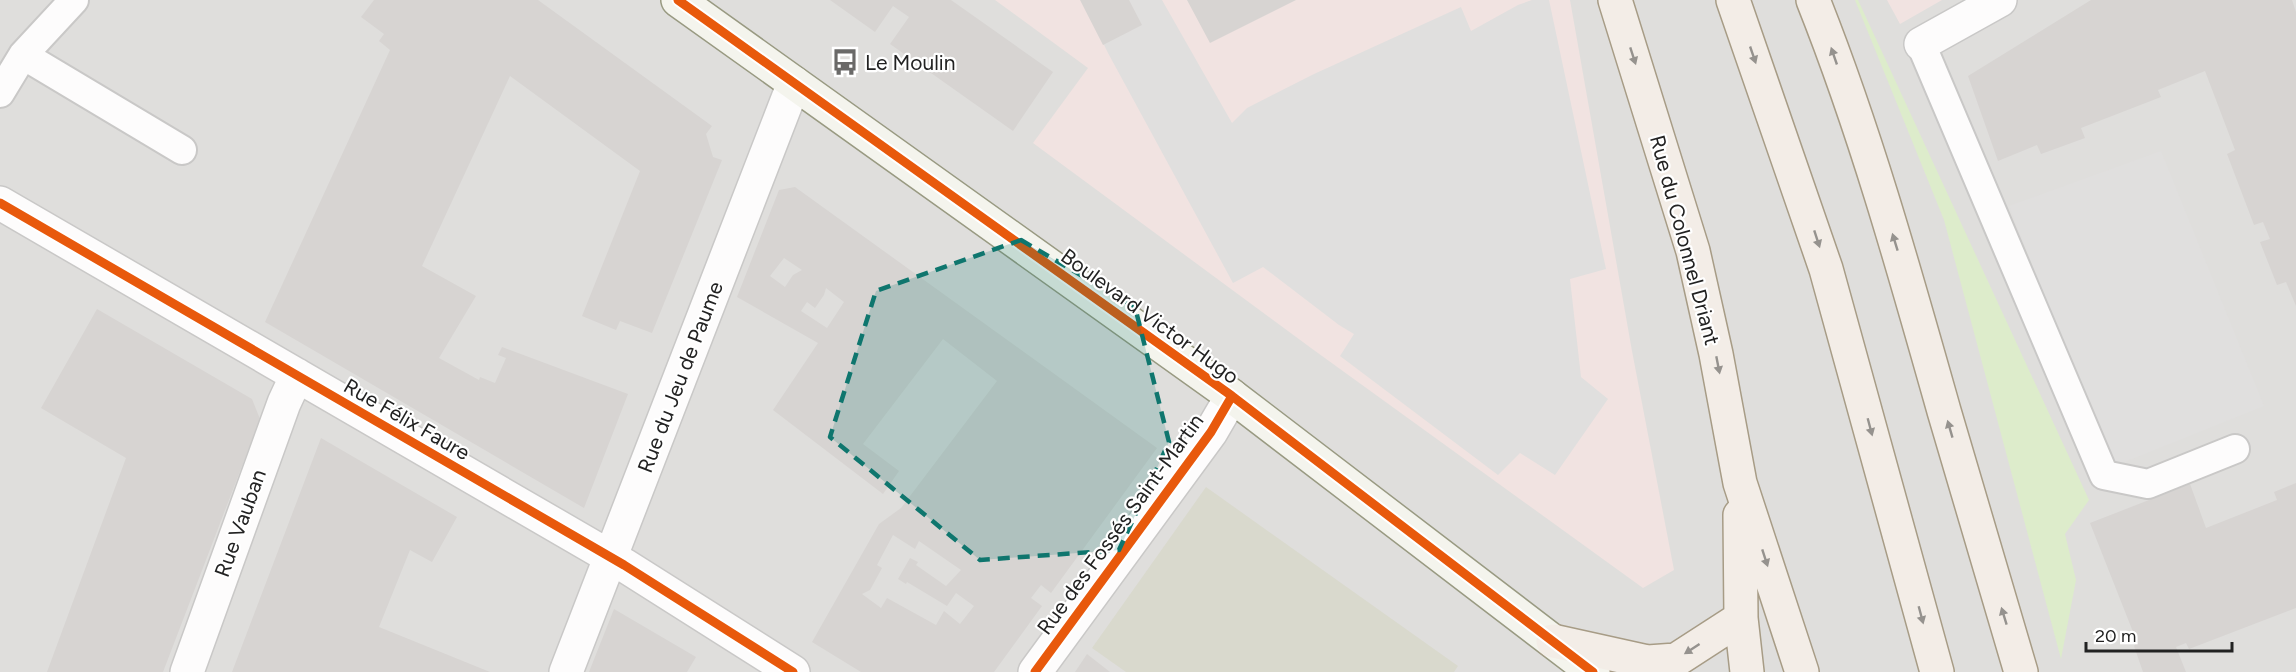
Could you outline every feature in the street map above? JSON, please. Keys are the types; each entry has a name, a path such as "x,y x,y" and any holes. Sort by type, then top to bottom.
{"main road":[{"name":"Boulevard Victor Hugo","path":"678,0 1232,396 1593,672"},
{"name":"Rue du Colonnel Driant","path":"1615,0 1692,251 1716,354 1740,483"},
{"path":"1733,0 1826,269 1937,672"},
{"path":"1812,0 1834,56 1904,271 2021,672"},
{"path":"1740,483 1741,618 1747,672"},
{"path":"1740,483 1802,672"},
{"path":"1553,641 1648,662 1676,660 1741,618"}],"street":[{"path":"1921,44 2000,0"},
{"name":"Rue du Jeu de Paume","path":"566,672 794,83"},
{"name":"Rue Félix Faure","path":"0,203 611,557 793,672"},
{"name":"Rue Vauban","path":"187,672 284,403 297,375"},
{"name":"Rue des Fossés Saint-Martin","path":"1035,672 1211,432 1232,396"}],"lane":[{"path":"0,93 23,55 74,0"},
{"path":"1921,44 2104,475 2148,484 2235,449"},
{"path":"23,55 182,150"}],"highlighted area":[{"path":"1021,240 1135,307 1169,442 1119,550 980,560 830,437 876,291"}],"shaded area":[{"path":"0,0 2296,0 2296,672 0,672"},
{"path":"995,0 1570,0 1632,351 1674,570 1643,588 1033,143 1088,68"},
{"path":"1082,0 1162,0 1232,123 1247,108 1314,74 1461,7 1471,31 1518,5 1532,0 1549,0 1606,269 1570,279 1581,377 1608,399 1555,475 1520,453 1498,475 1340,356 1354,334 1263,267 1233,283 1108,53"},
{"path":"1887,0 1942,0 1900,24"},
{"path":"2161,151 2264,406 2112,467 2009,206"},
{"path":"1206,487 1458,666 1454,672 1126,672 1092,648"}],"green space":[{"path":"1855,0 1858,0 2089,500 2065,534 2076,580 2061,659 1944,220"}],"building":[{"path":"374,0 538,0 712,126 706,134 713,157 722,160 652,333 620,321 616,330 582,316 640,171 510,76 422,266 476,296 439,358 479,380 480,377 495,383 506,358 498,355 502,347 628,394 584,508 265,322 390,50 379,41 384,34 361,17"},
{"path":"830,0 951,0 1053,72 1013,131 890,44 909,17 893,6 875,32"},
{"path":"1080,0 1129,0 1142,25 1103,45"},
{"path":"1187,0 1296,0 1210,43"},
{"path":"2091,0 2292,0 2296,12 2296,306 2286,282 2277,285 2260,242 2270,239 2263,222 2254,225 2227,154 2235,150 2205,71 2158,90 2161,97 2081,128 2085,138 2041,154 2037,145 1998,161 1968,76"},
{"path":"795,187 1157,448 1051,593 1041,585 1031,598 1042,606 994,672 861,672 812,642 879,524 901,508 997,381 943,339 863,444 899,471 883,494 773,410 818,343 737,297 779,190","holes":["784,258 802,270 793,275 785,287 770,276","826,288 844,302 827,328 801,311 807,302 815,308","893,535 915,549 919,541 961,570 946,586 916,565 918,562 910,558 898,579 947,606 956,593 974,606 960,624 944,611 936,625 887,598 881,608 862,594 870,590 882,568 877,565"]},
{"path":"97,309 252,399 260,419 163,672 47,672 126,458 41,408"},
{"path":"321,438 457,517 432,562 410,550 379,627 490,672 232,672"},
{"path":"2296,483 2296,608 2189,649 2186,643 2176,647 2186,672 2143,672 2134,646 2137,642 2090,523 2190,484 2206,528 2277,500 2274,492"},
{"path":"614,609 696,657 687,672 589,672"},
{"path":"1087,654 1110,672 1075,672"}],"cycle path":[{"path":"678,0 1232,396 1593,672"},
{"path":"0,203 624,565 793,672"},
{"path":"1035,672 1211,432 1232,396"}],"place":[{"name":"Le Moulin","path":"845,62"}]}
